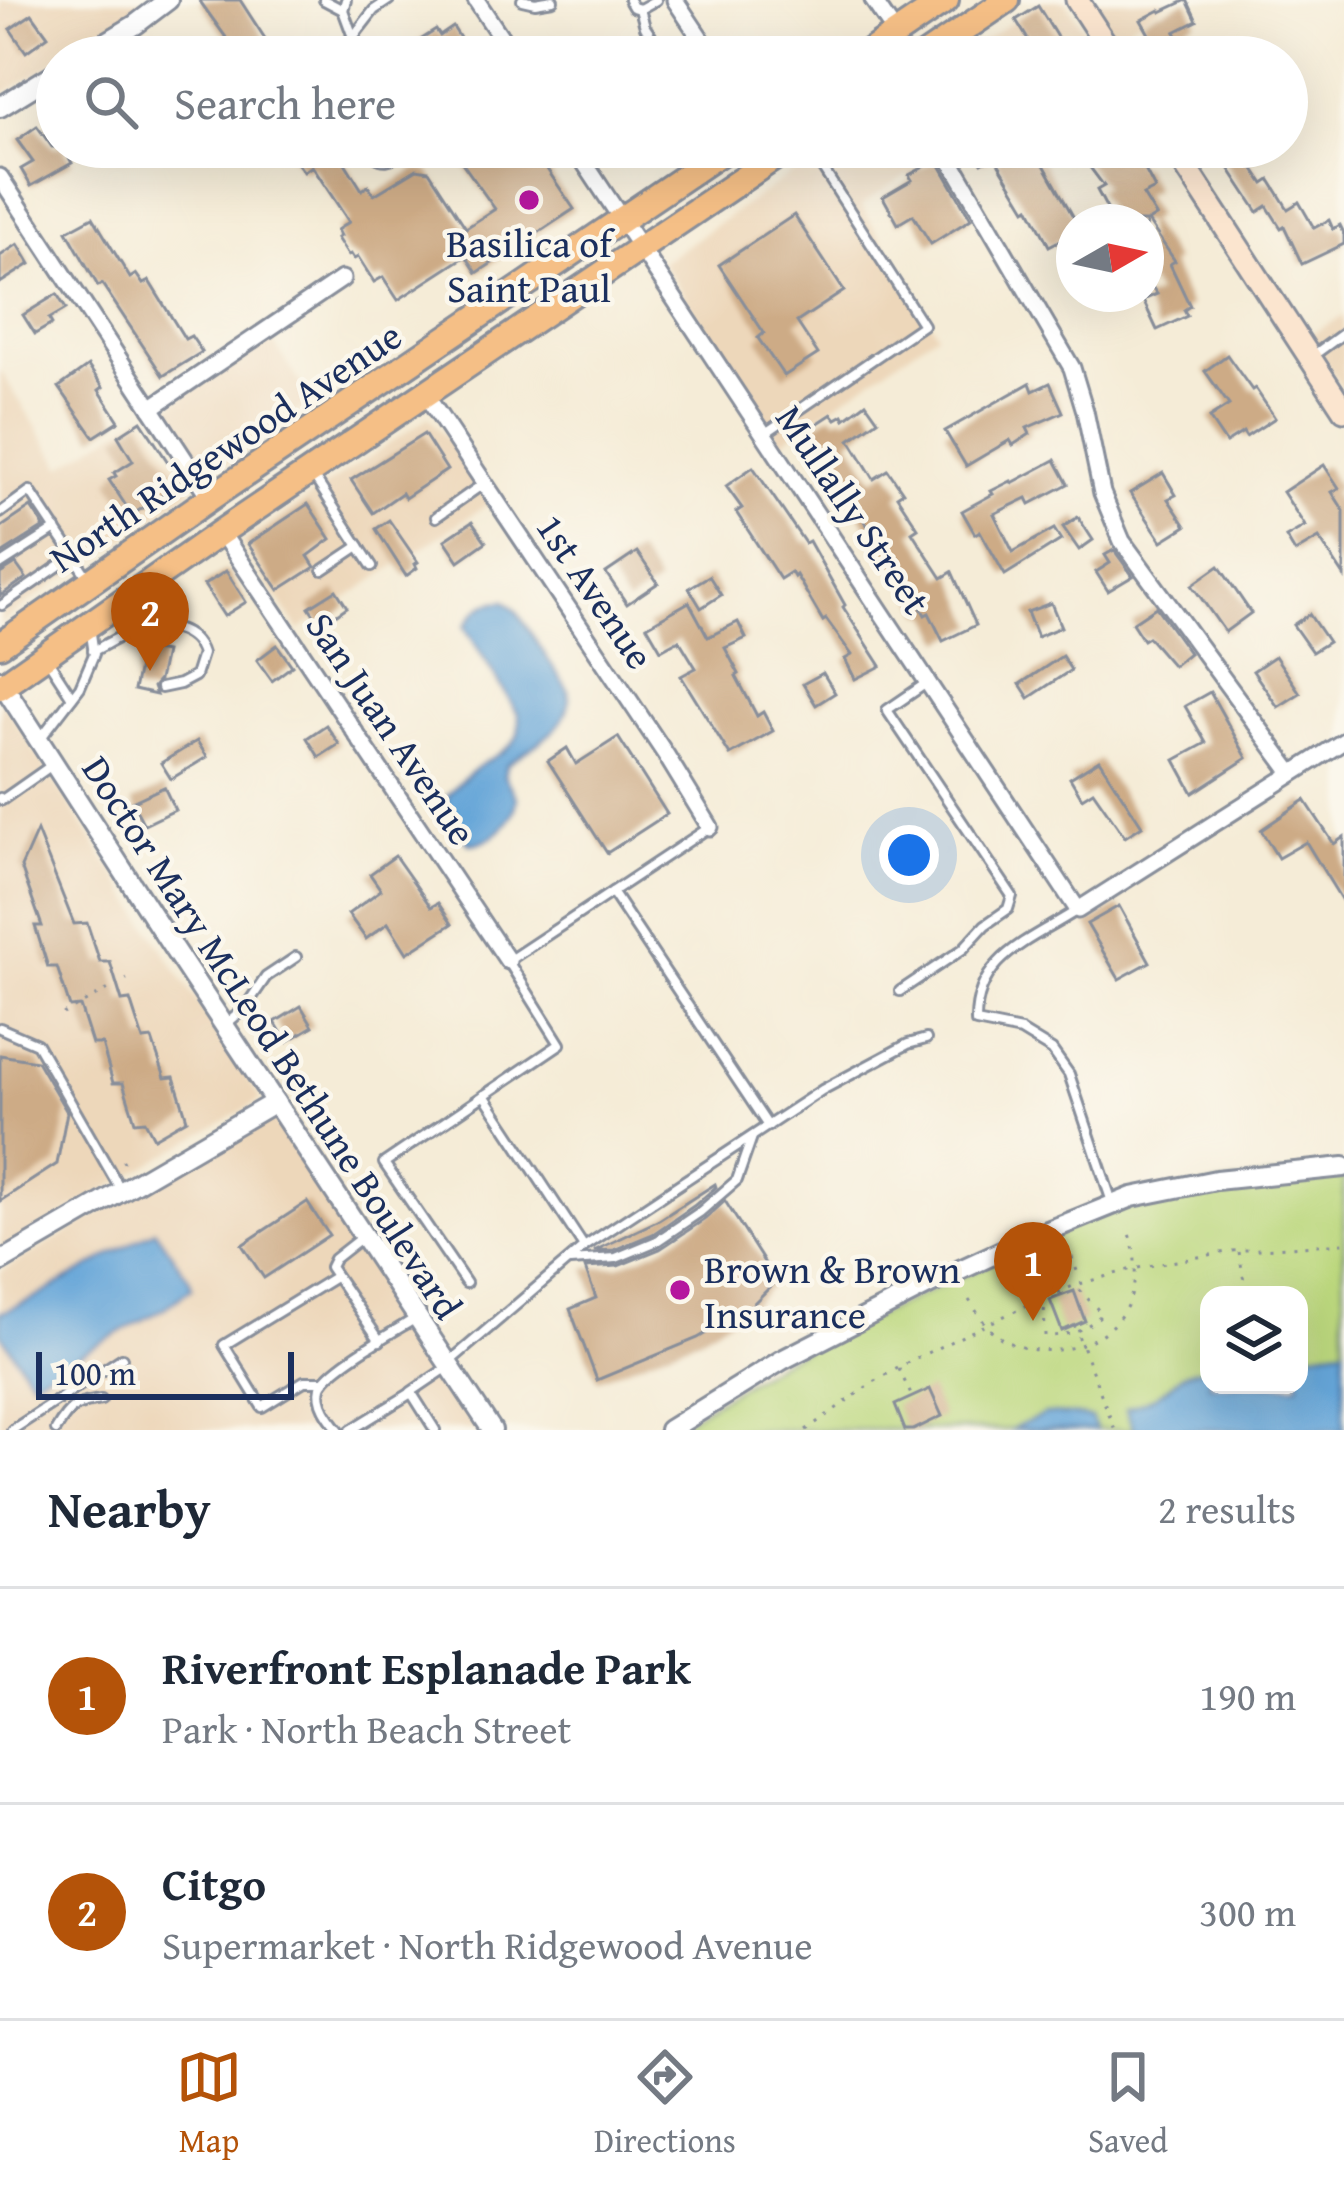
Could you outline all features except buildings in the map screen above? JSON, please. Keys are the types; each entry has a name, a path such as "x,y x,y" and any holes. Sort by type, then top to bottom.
{"main road":[{"path":"893,36 946,0"},
{"path":"954,36 1007,0"},
{"path":"1077,0 1100,36"},
{"name":"North Ridgewood Avenue","path":"0,645 698,168"},
{"name":"North Ridgewood Avenue","path":"1,684 759,168"},
{"path":"1187,168 1344,410"}],"street":[{"path":"117,36 168,0"},
{"path":"476,0 500,36"},
{"path":"675,0 699,36"},
{"path":"873,0 896,34"},
{"path":"0,106 36,85"},
{"name":"Mullally Street","path":"588,168 1078,910"},
{"path":"955,168 1072,368 1102,493 1122,541 1292,773"},
{"path":"0,177 210,498"},
{"path":"151,408 342,279"},
{"name":"1st Avenue","path":"425,394 710,826"},
{"name":"San Juan Avenue","path":"221,532 508,962"},
{"name":"Doctor Mary McLeod Bethune Boulevard","path":"1,684 492,1430"},
{"path":"1078,910 1292,773 1342,748"},
{"path":"0,1262 275,1102"},
{"path":"669,1430 782,1360 930,1284 1113,1204 1216,1180 1344,1167"}],"lane":[{"path":"324,0 344,5 353,36"},
{"path":"354,36 374,10 389,0"},
{"path":"522,0 535,4 553,0"},
{"path":"629,0 640,9 656,0"},
{"path":"640,9 651,36"},
{"path":"764,434 923,325 822,168"},
{"path":"1310,357 1344,333"},
{"path":"310,471 372,566"},
{"path":"436,517 484,483"},
{"path":"0,513 30,490 90,582"},
{"path":"0,565 56,529"},
{"path":"323,570 359,546"},
{"path":"26,627 1,604 74,556"},
{"path":"39,741 80,687 94,651 90,624"},
{"path":"94,651 140,628 177,628 194,637 202,654 195,676 161,688"},
{"path":"45,656 72,697"},
{"path":"899,991 963,949 1008,909 1012,896 886,710 929,681"},
{"path":"0,798 54,764"},
{"path":"466,1283 384,1163 560,1044 508,962 710,826"},
{"path":"611,892 768,1126"},
{"path":"1078,910 998,961 983,978 976,1022 1021,1031 1052,1050 1069,1074 1113,1204"},
{"path":"224,1026 244,1009 266,977 296,957"},
{"path":"0,1028 37,1044 122,1191"},
{"path":"351,1430 448,1364 584,1247 822,1090 926,1039"},
{"path":"484,1095 584,1247"},
{"path":"568,1261 616,1258 657,1241 737,1180 752,1137"},
{"path":"364,1236 334,1258 330,1268 380,1341"},
{"path":"324,1382 304,1381 262,1407 224,1345 335,1277"},
{"path":"339,1430 323,1408 320,1392 327,1375 417,1317"},
{"path":"12,1430 122,1358"},
{"path":"411,1392 435,1430"},
{"path":"56,1430 68,1410 101,1400"}],"path":[{"path":"63,1014 127,979"},
{"path":"122,1162 130,1158"},
{"path":"969,1300 985,1325 1012,1344 1065,1350 1082,1344 1119,1318 1126,1306 1136,1268 1128,1227"},
{"path":"806,1430 898,1368 1076,1285 1136,1268 1239,1250 1344,1243"},
{"path":"1055,1280 1077,1271 1069,1249"},
{"path":"1239,1250 1245,1286"},
{"path":"1047,1259 1061,1294"},
{"path":"1045,1298 1045,1336 1087,1327 1102,1314 1076,1285"},
{"path":"1076,1328 1115,1430"},
{"path":"898,1368 912,1397"}],"shaded area":[{"path":"0,0 153,0 97,36 36,36 36,74 0,96"},
{"path":"1043,0 1065,0 1088,36 991,36"},
{"path":"1088,0 1169,0 1115,36"},
{"path":"799,168 916,168 861,205 937,333 781,442 662,262"},
{"path":"1344,315 1344,392 1308,336"},
{"path":"271,338 312,401 208,477 164,410"},
{"path":"0,370 62,467 143,414 192,489 0,624"},
{"path":"429,417 494,500 299,630 241,543"},
{"path":"3,702 261,1100 0,1251 0,704"},
{"path":"271,1115 480,1430 0,1430 0,1333 17,1363 35,1298 0,1313 0,1272"}],"green space":[{"path":"1344,1167 1344,1348 1308,1353 1308,1286 1200,1286 1200,1368 1126,1409 1134,1430 1096,1430 1091,1418 1058,1415 1010,1430 669,1430 782,1360 1132,1197"}],"water":[{"path":"505,601 568,690 569,703 549,734 506,765 504,776 517,798 507,823 487,839 470,844 454,822 447,796 474,770 509,747 519,725 518,714 465,627 481,608"},
{"path":"155,1230 192,1288 163,1309 31,1380 0,1333 0,1313"},
{"path":"1344,1348 1344,1430 1134,1430 1126,1409 1200,1368 1200,1394 1308,1394 1308,1353"},
{"path":"1045,1414 1091,1418 1096,1430 1010,1430"}],"place":[{"name":"Basilica of Saint Paul","path":"529,200"},
{"name":"Citgo","path":"150,671"},
{"name":"Brown & Brown Insurance","path":"680,1290"},
{"name":"Riverfront Esplanade Park","path":"1033,1321"}]}
